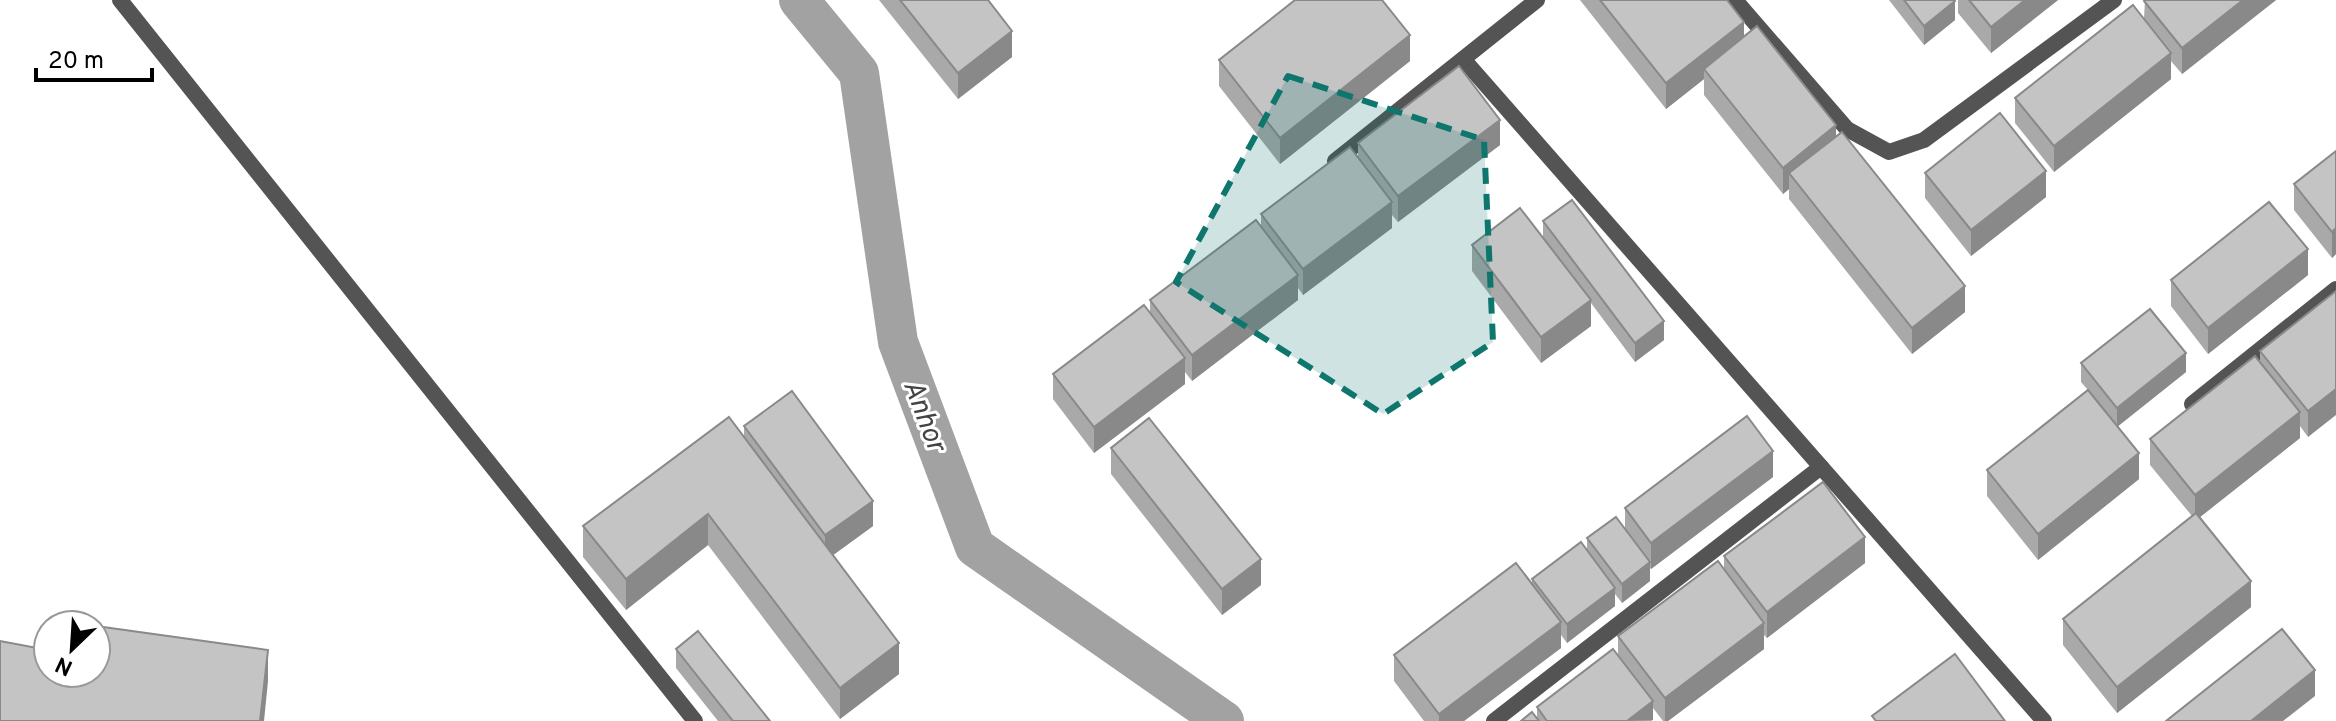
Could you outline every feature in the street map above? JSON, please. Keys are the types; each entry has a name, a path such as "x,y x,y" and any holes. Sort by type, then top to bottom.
{"street":[{"path":"120,0 695,721"},
{"path":"1327,167 1537,0"},
{"path":"1735,0 1847,129 1889,152 1924,140 2114,0"},
{"path":"1464,60 2044,721"},
{"path":"2192,404 2336,289"},
{"path":"1494,721 1821,467"}],"highlighted area":[{"path":"1288,76 1484,140 1493,342 1383,414 1176,282"}],"building":[{"path":"900,0 988,0 1012,31 958,73"},
{"path":"1295,0 1382,0 1410,35 1280,138 1219,60"},
{"path":"1600,0 1727,0 1744,22 1666,83"},
{"path":"1904,0 1954,0 1955,1 1924,26"},
{"path":"1969,0 2025,0 1991,27"},
{"path":"2145,0 2243,0 2182,48"},
{"path":"2133,5 2171,53 2054,146 2015,98"},
{"path":"1757,26 1836,125 1783,168 1704,69"},
{"path":"1459,66 1500,120 1398,196 1358,143"},
{"path":"2000,113 2046,171 1971,230 1925,173"},
{"path":"1842,132 1965,286 1912,328 1789,173"},
{"path":"1350,147 1392,202 1303,269 1261,214"},
{"path":"2336,151 2336,228 2332,232 2294,184"},
{"path":"1572,200 1664,321 1635,343 1543,221"},
{"path":"2269,202 2308,249 2208,328 2171,280"},
{"path":"1520,208 1591,300 1541,337 1472,245"},
{"path":"1256,220 1298,275 1192,355 1150,300"},
{"path":"2336,291 2336,389 2308,411 2260,351"},
{"path":"1144,305 1185,358 1094,427 1053,374"},
{"path":"2150,309 2186,353 2117,408 2081,363"},
{"path":"2255,356 2300,412 2195,495 2150,439"},
{"path":"2088,390 2139,453 2038,534 1987,470"},
{"path":"792,391 873,501 825,535 744,426"},
{"path":"1747,416 1773,451 1651,543 1625,508"},
{"path":"729,417 899,643 840,688 708,514 626,579 583,526"},
{"path":"1149,418 1261,559 1222,589 1111,448"},
{"path":"1823,482 1865,537 1767,612 1724,556"},
{"path":"2196,513 2251,581 2117,687 2063,619"},
{"path":"1616,517 1650,562 1622,584 1587,538"},
{"path":"1581,542 1615,588 1567,624 1532,579"},
{"path":"1718,561 1764,623 1665,698 1618,636"},
{"path":"1516,563 1561,622 1439,714 1394,655"},
{"path":"112,628 268,650 260,721 0,721 0,641 32,647 32,689 112,689"},
{"path":"2282,629 2315,670 2251,721 2166,721"},
{"path":"698,631 770,721 733,721 676,649"},
{"path":"1613,649 1653,701 1627,721 1547,721 1537,707"},
{"path":"1955,654 2005,721 1876,721 1872,716"},
{"path":"1532,712 1539,721 1521,721"}],"waterway":[{"name":"Anhor","path":"799,0 859,73 898,342 975,547 1224,721"}]}
